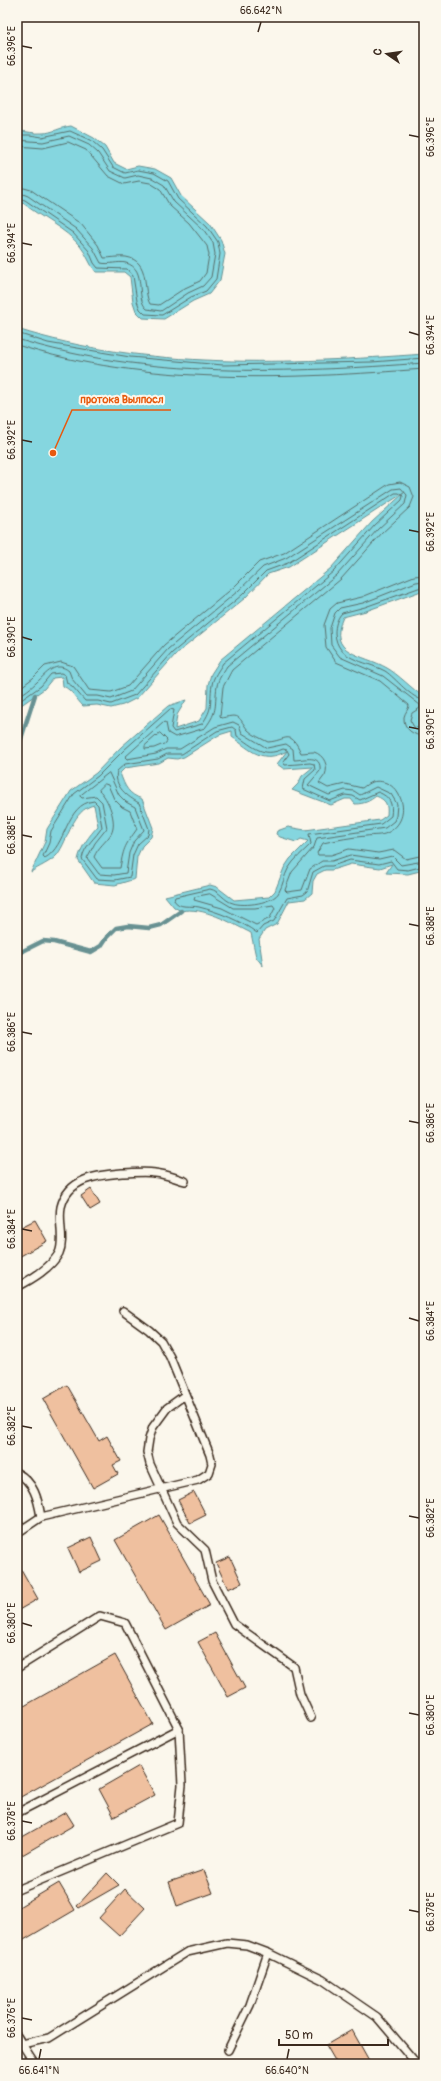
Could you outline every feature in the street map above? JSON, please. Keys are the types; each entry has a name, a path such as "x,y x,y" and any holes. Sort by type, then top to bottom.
{"lane":[{"path":"17,1287 52,1262 60,1251 61,1213 64,1197 71,1188 82,1180 95,1176 142,1172 156,1173 185,1181"},
{"path":"17,1533 41,1517 198,1480 209,1473 212,1464 170,1357 161,1342 149,1330 123,1311"},
{"path":"185,1395 167,1408 160,1416 149,1439 147,1452 160,1488 177,1523 205,1550 212,1581 234,1624 294,1667 300,1694 311,1718"},
{"path":"17,1473 25,1477 32,1487 41,1517"},
{"path":"17,1668 100,1616 125,1623 179,1729 182,1785 178,1823 17,1890"},
{"path":"17,1813 179,1729"},
{"path":"20,2046 49,2038 188,1952 227,1943 247,1945 268,1953 323,1980 377,2017 417,2064"},
{"path":"228,2050 250,2006 268,1953"},
{"path":"17,2036 20,2046 35,2064"}],"water":[{"path":"71,126 94,138 105,147 114,163 126,169 138,166 155,169 171,178 181,196 210,223 221,240 225,254 220,280 209,294 193,301 164,319 143,318 136,311 133,302 130,277 124,272 96,272 82,249 60,228 23,203 17,208 17,131 46,133"},
{"path":"17,329 66,342 117,352 168,358 219,361 271,361 322,360 424,354 424,590 366,611 343,617 339,630 339,639 343,646 350,652 387,668 424,697 424,715 419,719 424,722 424,870 408,874 386,873 392,864 380,868 351,864 332,870 325,870 317,874 313,881 312,893 305,899 289,901 277,924 265,930 259,939 263,966 256,957 251,933 226,920 208,913 190,910 181,911 174,907 165,896 210,885 217,887 234,900 269,897 275,891 284,868 290,859 308,841 301,839 296,842 280,837 276,834 277,831 288,827 305,830 380,820 387,815 386,803 376,796 369,801 361,803 355,804 351,799 345,799 331,805 292,790 298,784 302,776 313,767 284,769 277,764 287,751 271,756 258,754 232,737 232,731 219,735 184,757 177,759 168,758 159,763 125,768 120,773 124,782 133,795 142,799 153,828 151,837 142,846 137,857 135,879 115,885 94,883 78,860 81,850 98,826 94,805 87,808 76,819 57,855 31,872 45,842 47,829 71,791 96,773 121,747 168,706 186,700 177,715 175,729 199,721 207,708 208,685 211,674 220,660 331,568 372,522 405,492 289,567 268,574 245,598 175,655 137,698 123,705 111,708 97,705 83,706 71,692 63,686 62,677 53,678 44,689 17,708"}],"building":[{"path":"91,1189 100,1204 90,1210 81,1196"},
{"path":"35,1220 47,1241 17,1258 17,1229"},
{"path":"67,1385 99,1441 107,1436 121,1461 113,1465 118,1474 93,1488 43,1399"},
{"path":"194,1492 206,1515 190,1523 178,1500"},
{"path":"159,1515 210,1605 166,1630 115,1540"},
{"path":"91,1537 102,1561 79,1572 68,1548"},
{"path":"230,1557 242,1583 228,1589 216,1563"},
{"path":"17,1562 38,1599 17,1611"},
{"path":"215,1633 245,1688 228,1697 198,1642"},
{"path":"115,1655 153,1724 17,1799 17,1710"},
{"path":"139,1766 155,1795 114,1817 99,1789"},
{"path":"66,1812 74,1825 17,1858 17,1840"},
{"path":"204,1870 213,1893 177,1906 169,1882"},
{"path":"107,1873 119,1885 79,1908 77,1906"},
{"path":"59,1883 75,1910 17,1944 17,1908"},
{"path":"125,1889 145,1908 119,1936 99,1918"},
{"path":"352,2030 371,2064 337,2064 326,2045"}],"waterway":[{"path":"17,751 35,695"},
{"path":"17,954 43,941 54,942 91,952 101,946 116,928 128,926 149,928 161,925 181,911"}],"place":[{"name":"протока Вылпосл","path":"53,453"}]}
